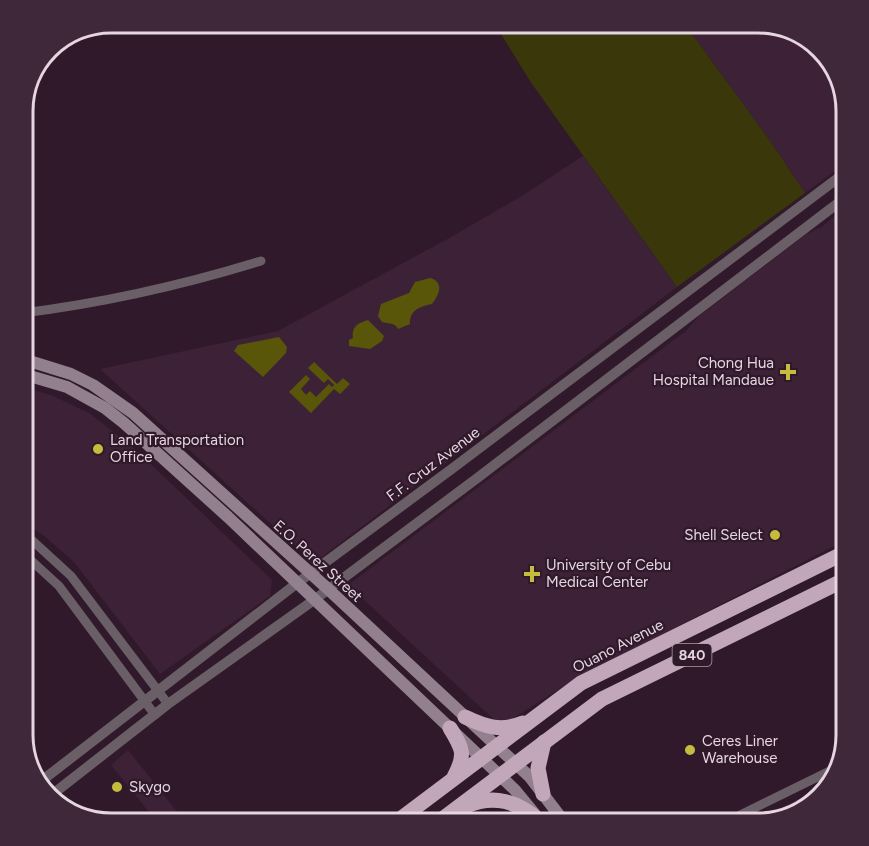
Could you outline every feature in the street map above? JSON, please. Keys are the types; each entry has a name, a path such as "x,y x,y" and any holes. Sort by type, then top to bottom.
{"highway":[{"name":"Ouano Avenue","path":"410,813 581,683 836,557"},
{"path":"793,579 806,599"},
{"name":"840","path":"450,813 602,699 836,584"},
{"path":"465,717 488,727 502,729 516,726 539,715"},
{"path":"450,728 463,754 461,765 453,781"},
{"path":"543,742 538,768 543,794"},
{"path":"450,813 474,802 496,799 519,805 529,813"}],"main road":[{"name":"E.O. Perez Street","path":"33,362 71,374 93,385 133,413 516,763 530,777 557,813"},
{"name":"E.O. Perez Street","path":"33,377 66,387 111,413 228,518 500,775 534,813"},
{"path":"150,447 159,436"}],"street":[{"name":"F.F. Cruz Avenue","path":"46,778 296,584 836,180"},
{"path":"57,791 168,704 314,600 836,205"},
{"path":"33,312 79,306 141,293 223,273 261,261"},
{"path":"33,542 71,576 168,704"},
{"path":"33,563 59,586 155,715"},
{"path":"746,813 827,773"}],"shaded area":[{"path":"500,33 691,33 771,142 805,193 677,287 532,84"},
{"path":"691,33 763,33 778,36 805,49 826,72 835,96 836,170 805,193 771,142"},
{"path":"583,156 677,287 314,563 100,369 278,331 451,237 525,194"},
{"path":"836,215 836,545 575,679 501,726 348,585 687,330 698,317 805,235 823,226"},
{"path":"430,278 439,285 437,296 432,304 416,310 411,315 410,324 398,329 393,324 382,322 378,316 381,304 409,293 415,282"},
{"path":"368,320 384,336 382,341 370,349 349,346 354,328"},
{"path":"279,337 287,347 286,353 263,377 234,351 238,345"},
{"path":"314,362 337,384 343,378 350,384 340,394 334,389 311,413 289,392 306,375 310,379 301,389 306,395 310,391 316,397 329,384 332,387 334,385 328,379 324,383 308,368"},
{"path":"33,390 51,395 89,413 133,447 272,580 270,596 160,674 74,562 33,529"},
{"path":"128,750 178,813 150,813 111,765"},
{"path":"809,794 797,803 772,812"}],"place":[{"name":"Chong Hua Hospital Mandaue","path":"788,372"},
{"name":"Land Transportation Office","path":"98,449"},
{"name":"Shell Select","path":"775,535"},
{"name":"University of Cebu Medical Center","path":"532,574"},
{"name":"Ceres Liner Warehouse","path":"690,750"},
{"name":"Skygo","path":"117,787"}]}
